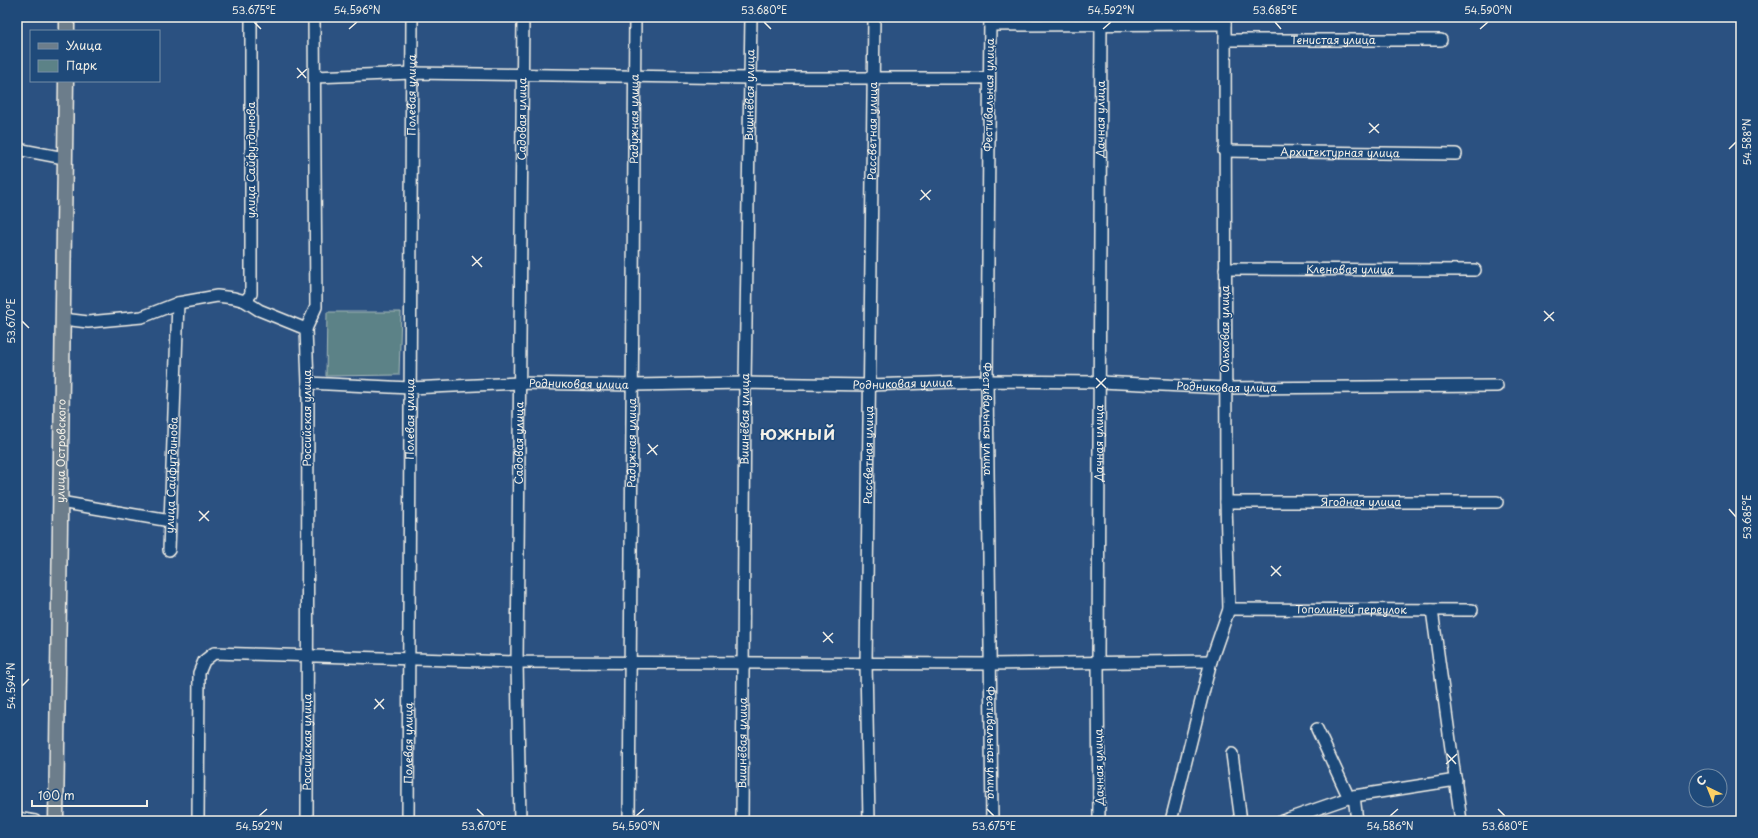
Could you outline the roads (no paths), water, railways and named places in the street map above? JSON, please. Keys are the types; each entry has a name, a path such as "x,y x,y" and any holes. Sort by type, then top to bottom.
{"main road":[{"path":"67,17 67,30"},
{"name":"улица Островского","path":"56,821 66,82"}],"street":[{"name":"улица Сайфутдинова","path":"245,301 251,294 251,17"},
{"name":"Российская улица","path":"307,821 308,383 306,329 316,307 314,17"},
{"name":"Полевая улица","path":"408,821 412,17"},
{"name":"Садовая улица","path":"520,821 517,662 523,17"},
{"name":"Радужная улица","path":"629,821 635,17"},
{"name":"Вишнёвая улица","path":"742,821 745,383 751,17"},
{"name":"Рассветная улица","path":"869,821 866,663 874,17"},
{"name":"Дачная улица","path":"1099,821 1098,663 1101,20"},
{"path":"990,21 1225,20"},
{"name":"Ольховая улица","path":"1171,821 1211,661 1229,608 1225,388 1225,20"},
{"name":"Фестивальная улица","path":"990,21 988,78 987,381 992,821"},
{"name":"Тенистая улица","path":"1225,40 1441,40"},
{"path":"315,77 412,73 750,78 988,78"},
{"path":"17,149 64,158"},
{"name":"Архитектурная улица","path":"1224,151 1456,154"},
{"name":"Кленовая улица","path":"1225,269 1475,270"},
{"path":"63,319 88,322 142,317 178,303 217,296 245,301 259,310 306,329"},
{"name":"улица Сайфутдинова","path":"169,550 178,303"},
{"name":"Родниковая улица","path":"308,383 410,388 519,383 633,385 745,383 869,385 987,381 1100,382 1225,388 1497,386"},
{"path":"60,502 170,521"},
{"name":"Ягодная улица","path":"1226,502 1497,502"},
{"name":"Тополиный переулок","path":"1229,608 1472,610"},
{"path":"1432,610 1461,821"},
{"path":"198,821 199,673 204,661 214,652 307,657 517,662 991,664 1211,661"},
{"path":"1317,729 1352,797 1357,821"},
{"path":"1232,754 1241,821"},
{"path":"1282,821 1352,797 1456,780"},
{"path":"17,818 35,821"}],"district":[{"name":"ЮЖНЫЙ","path":"798,435"}]}
